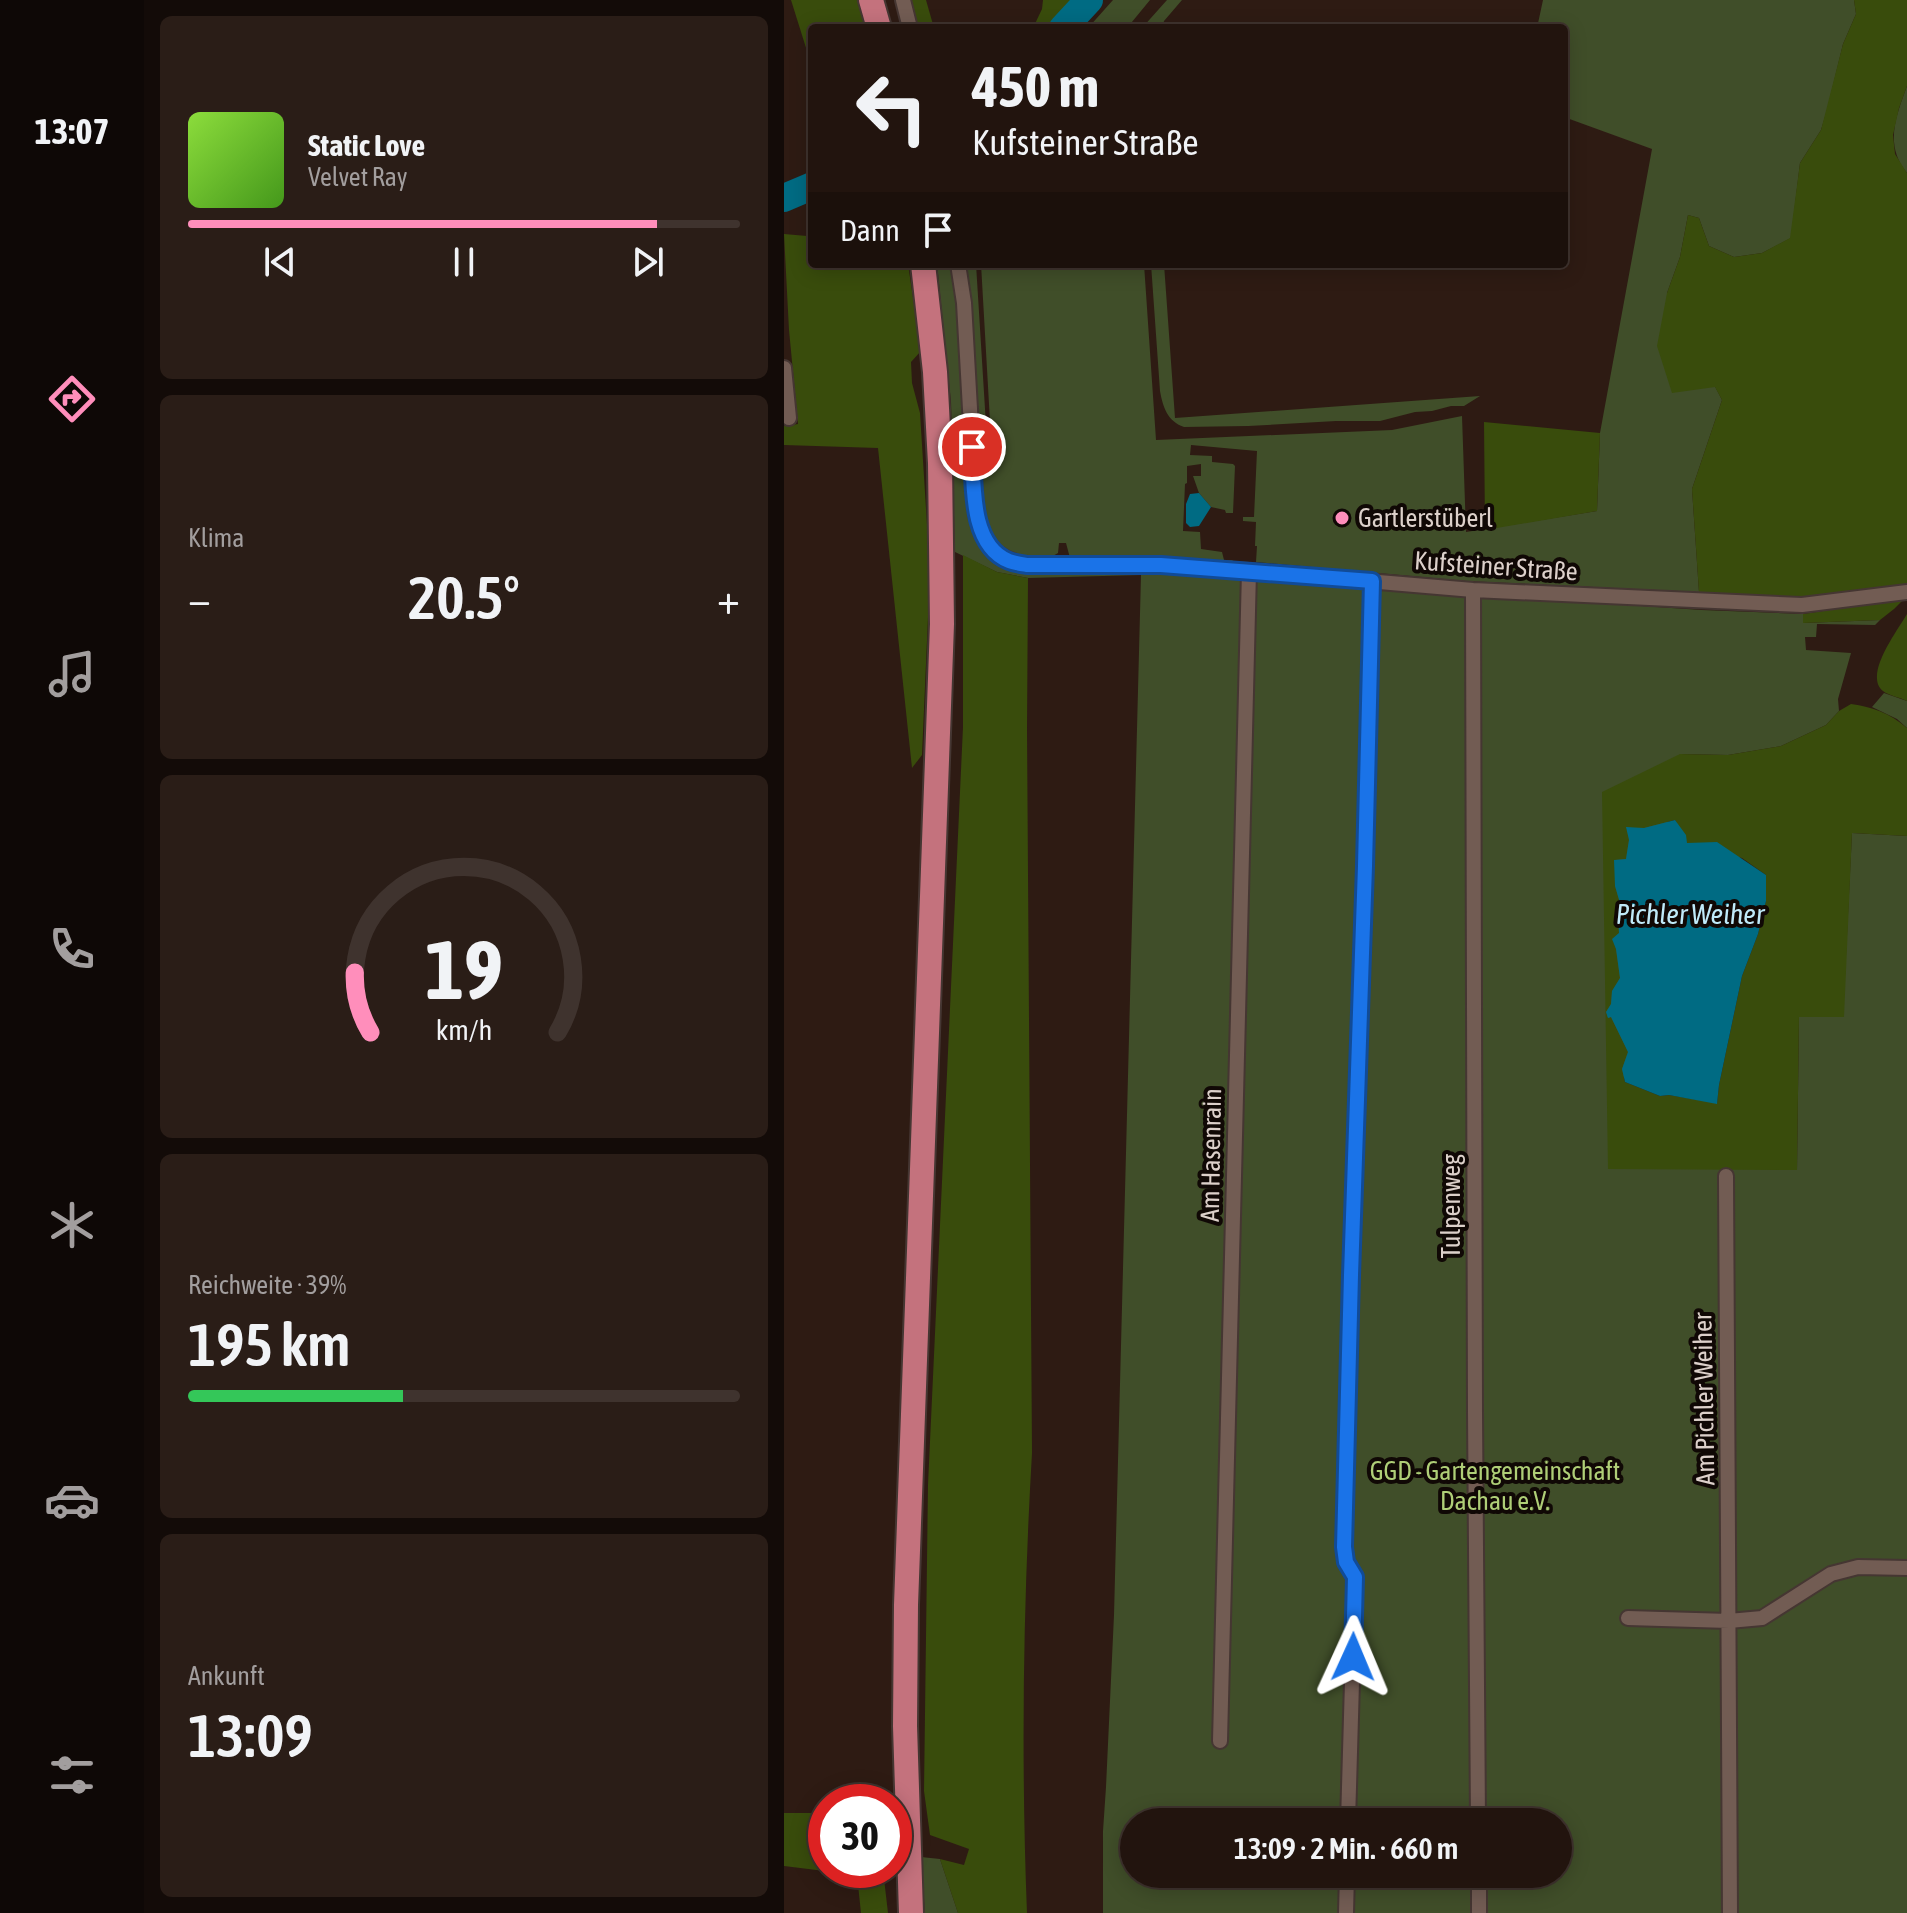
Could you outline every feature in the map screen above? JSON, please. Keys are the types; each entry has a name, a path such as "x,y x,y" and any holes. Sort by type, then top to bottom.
{"highway":[{"path":"871,0 878,24"},
{"path":"911,1913 905,1726 906,1605 942,624 940,463 935,372 923,268"}],"street":[{"path":"903,0 909,24"},
{"name":"Kufsteiner Straße","path":"959,268 964,303 976,515 989,546 1008,561 1027,565 1161,565 1473,590 1802,605 1907,592"},
{"path":"784,368 789,418"},
{"name":"Am Hasenrain","path":"1220,1741 1249,571"},
{"path":"1348,1808 1355,1577 1346,1562 1344,1547 1372,581"},
{"name":"Tulpenweg","path":"1473,590 1478,1808"},
{"name":"Am Pichler Weiher","path":"1726,1176 1730,1913"},
{"path":"1628,1618 1729,1621 1762,1618 1831,1574 1858,1567 1907,1568"},
{"path":"1346,1913 1347,1888"},
{"path":"1479,1888 1479,1913"}],"green space":[{"path":"791,0 858,0 864,24 808,24 808,54"},
{"path":"903,0 926,0 933,24 909,24"},
{"path":"1043,0 1089,0 1067,24 1035,24"},
{"path":"1113,0 1150,0 1130,24 1092,24"},
{"path":"1167,0 1182,0 1163,24 1146,24"},
{"path":"1543,0 1854,0 1856,14 1843,44 1821,130 1800,163 1791,238 1762,253 1734,257 1709,246 1699,218 1688,215 1680,257 1667,293 1722,400 1692,489 1699,592 1466,581 1256,562 1256,522 1243,521 1243,517 1254,517 1257,451 1191,445 1190,455 1212,456 1212,462 1235,466 1233,513 1211,507 1199,493 1193,476 1201,476 1201,464 1187,466 1185,484 1183,531 1200,532 1201,549 1222,552 1224,560 1233,560 1230,563 1070,558 1066,543 1059,543 1058,553 1044,561 1012,555 994,542 985,521 981,497 980,475 988,466 991,439 981,268 1144,268 1156,440 1392,430 1462,416 1466,532 1597,511 1600,433 1652,149 1568,118 1568,24 1538,24"},
{"path":"1854,0 1907,0 1907,86 1893,135 1895,154 1907,173 1907,585 1801,598 1699,592 1692,489 1722,400 1715,387 1672,393 1657,346 1667,293 1680,257 1688,215 1699,218 1709,246 1734,257 1762,253 1790,238 1800,163 1821,130 1843,44 1856,14"},
{"path":"1907,86 1907,173 1896,152 1894,130"},
{"path":"784,234 808,236 808,268 909,268 921,351 911,362 912,383 920,413 930,572 922,755 912,768 878,448 784,445 784,426 798,424"},
{"name":"GGD - Gartengemeinschaft Dachau e.V.","path":"937,268 952,268 953,276 966,402 969,514 977,543 985,555 1003,567 1030,574 1189,573 1191,576 1803,614 1803,623 1880,620 1875,625 1817,624 1816,637 1805,637 1806,650 1851,653 1838,699 1839,711 1826,725 1781,746 1728,755 1680,754 1608,1169 1797,1169 1799,1016 1843,1017 1852,833 1907,836 1907,1913 1103,1913 1103,1831 1114,1615 1141,575 1028,578 997,572 955,552 951,402"},
{"path":"964,268 976,268 987,441 985,462 979,469 976,383"},
{"path":"1151,268 1164,268 1175,418 1480,396 1464,406 1415,412 1380,421 1184,427 1167,413 1160,391"},
{"path":"1484,422 1600,433 1597,511 1485,530"},
{"path":"963,555 997,572 1028,578 1032,1453 1024,1683 1027,1913 958,1913 940,1859 964,1865 969,1849 930,1835 924,1791 928,1485 963,727"},
{"path":"1904,599 1880,620 1803,623 1803,614"},
{"path":"1907,614 1907,701 1883,691 1877,674 1884,652"},
{"path":"1884,693 1907,701 1907,728 1897,719 1872,707"},
{"path":"1851,704 1866,707 1887,715 1907,728 1907,836 1852,833 1844,1017 1799,1017 1797,1170 1608,1169 1602,792 1680,754 1728,755 1781,746 1826,725","holes":["1675,820 1686,843 1742,858 1766,875 1766,901 1758,934 1742,976 1717,1103 1660,1096 1625,1082 1622,1069 1628,1052 1606,1012 1611,1004 1612,991 1620,978 1613,939 1619,933 1620,903 1615,886 1615,860 1626,859 1629,840 1644,828"]},
{"path":"784,1813 808,1813 808,1869 784,1866"},
{"path":"921,1857 940,1859 958,1913 925,1913"},
{"path":"858,1888 885,1888 888,1913 861,1913"}],"water":[{"path":"1199,493 1211,507 1199,526 1190,527 1186,523 1186,504 1190,494"},
{"name":"Pichler Weiher","path":"1675,820 1686,835 1687,843 1717,842 1766,875 1766,901 1758,934 1742,976 1717,1104 1660,1096 1625,1082 1622,1069 1628,1052 1606,1012 1611,1004 1612,991 1620,978 1612,939 1619,933 1620,903 1615,886 1614,860 1626,859 1629,840 1626,827 1644,828"}],"waterway":[{"path":"1067,24 1089,0"},
{"path":"784,198 808,188"}],"place":[{"name":"Gartlerstüberl","path":"1342,518"}],"route":[{"path":"972,447 976,515 982,535 989,546 1008,561 1027,565 1161,565 1372,581 1344,1547 1346,1562 1355,1577 1353,1657"}]}
